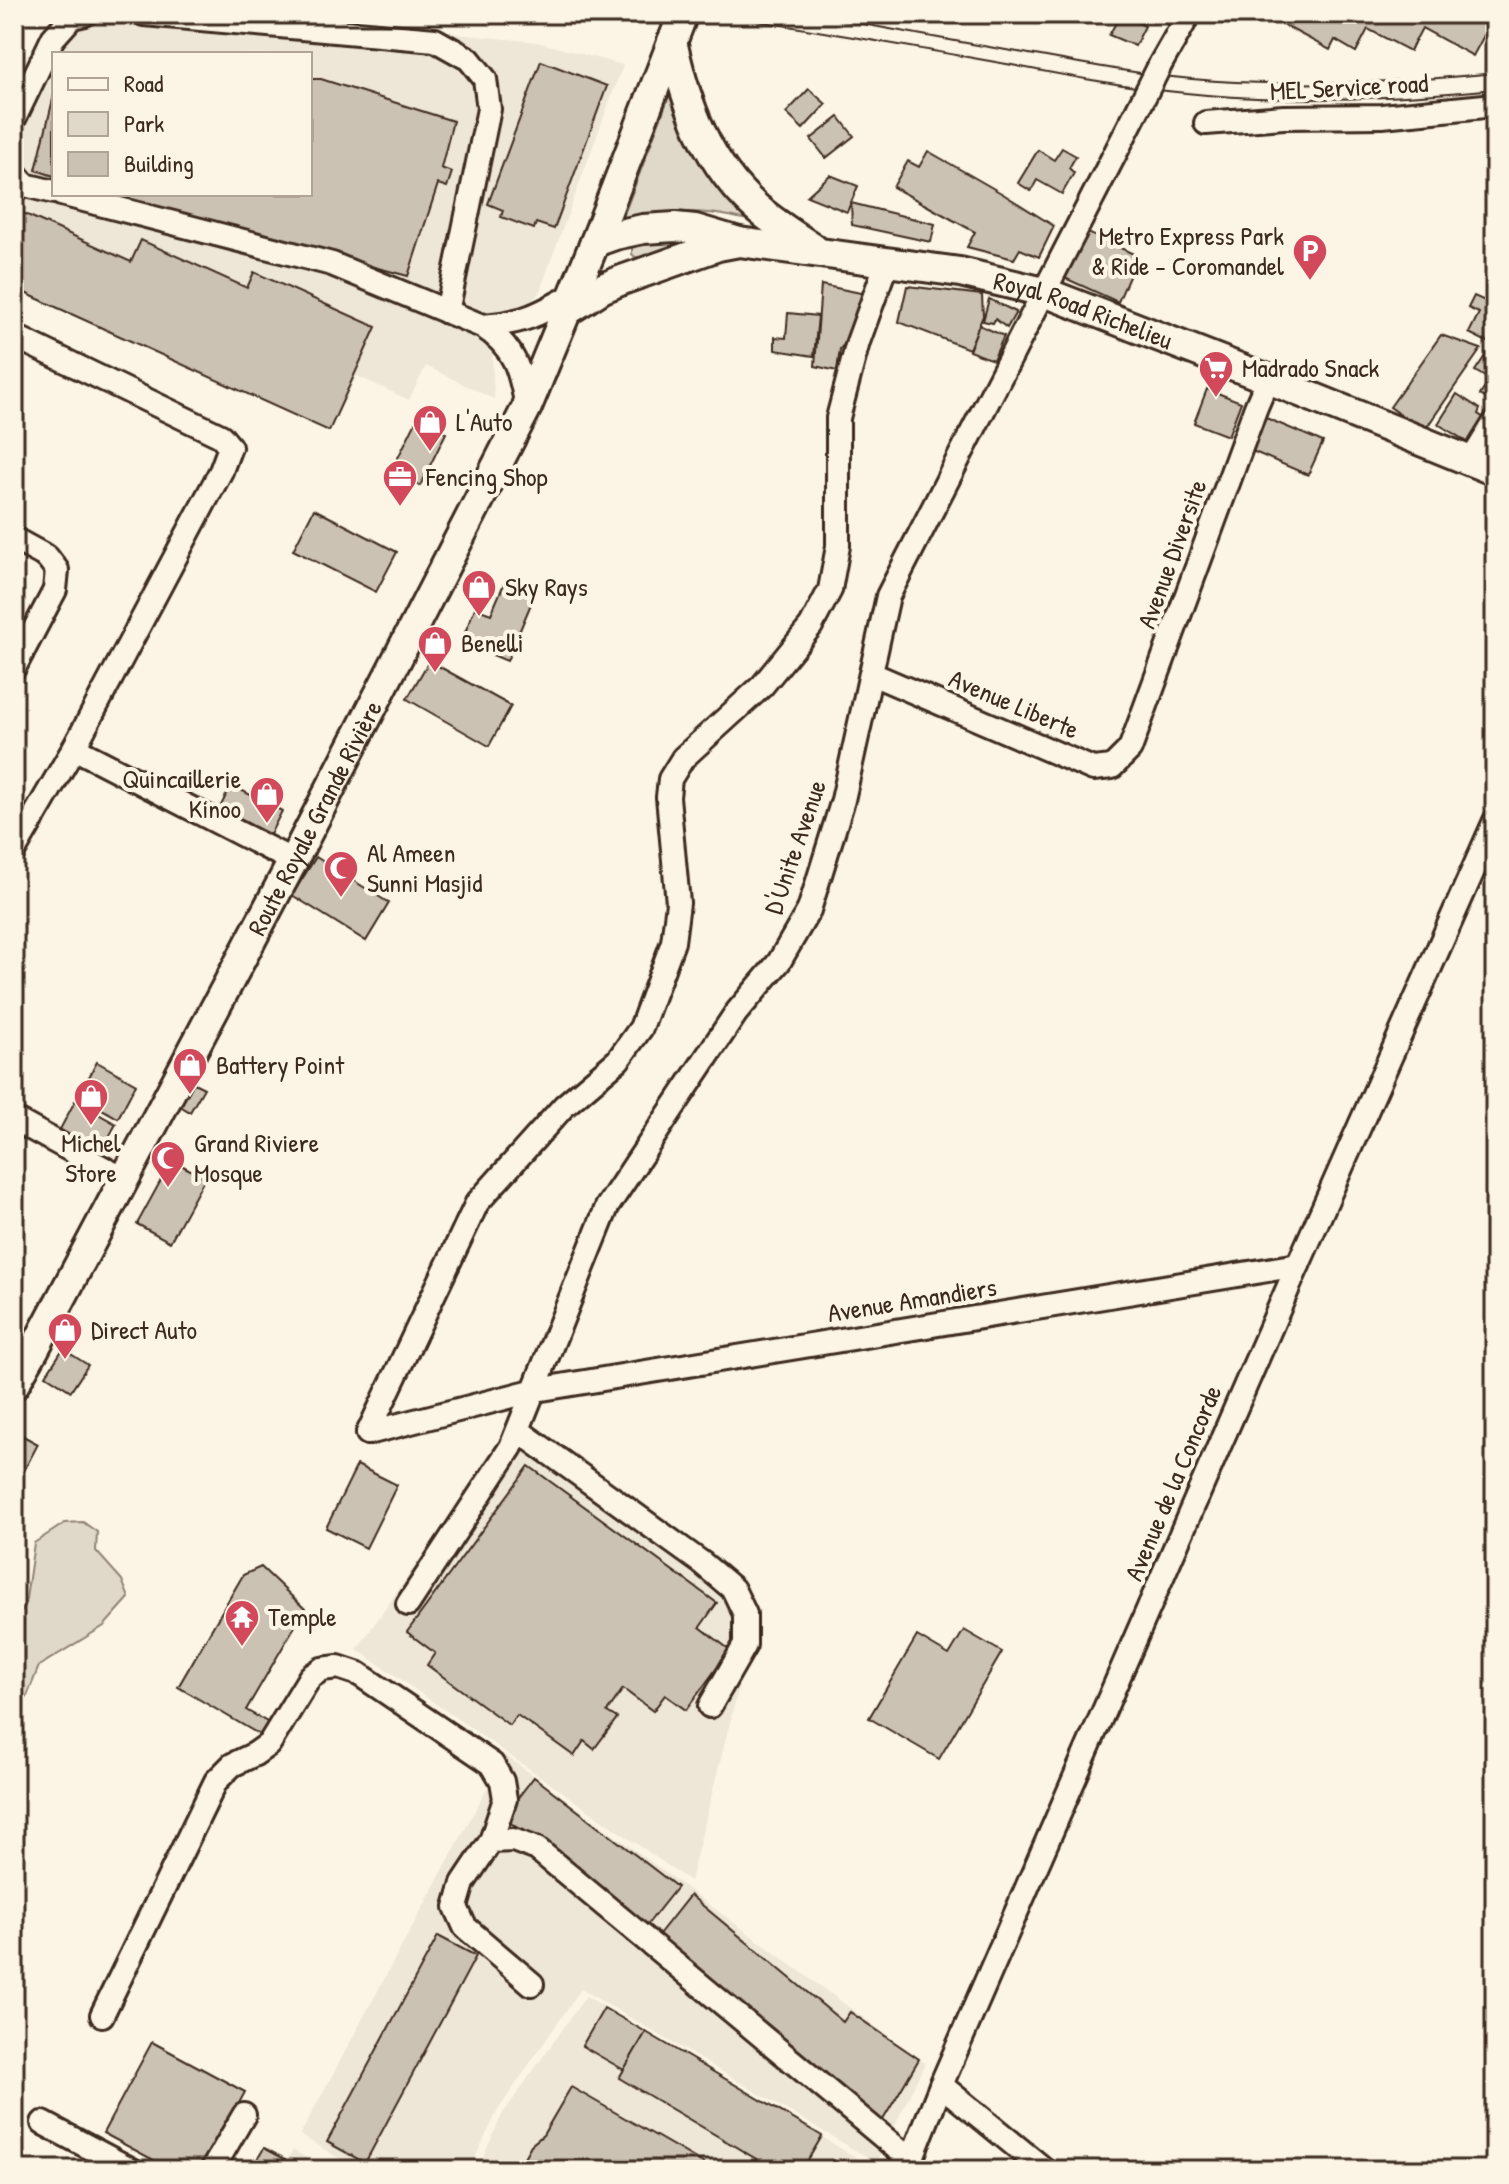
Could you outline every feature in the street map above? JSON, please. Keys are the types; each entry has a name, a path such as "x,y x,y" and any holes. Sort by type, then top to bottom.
{"main road":[{"name":"Route Royale Grande Rivière","path":"14,1385 293,861 527,407 595,242 677,28"},
{"path":"677,28 686,98 719,165 757,208 820,253"},
{"path":"595,242 643,229 675,227 695,229 739,242"},
{"path":"595,242 616,259 629,264 663,264"},
{"path":"570,303 663,264 739,242"},
{"name":"Royal Road Richelieu","path":"739,242 960,272 1044,292 1483,466"}],"street":[{"path":"14,119 53,38 72,17 85,14"},
{"path":"144,14 435,40 469,59 485,79 489,109 447,312"},
{"name":"D'Unite Avenue","path":"408,1604 511,1447 607,1207 736,1013 779,962 809,910 843,800 888,596 1189,14"},
{"name":"MEL Service road","path":"1206,123 1284,117 1382,116 1495,105"},
{"path":"14,172 25,185 52,192"},
{"path":"69,196 332,264 482,326 502,341 513,357 527,407"},
{"name":"Avenue Amandiers","path":"887,262 858,342 838,418 838,546 830,590 811,626 762,686 683,758 670,779 668,797 678,903 673,942 641,1028 618,1060 564,1106 477,1203 368,1433 536,1390 1298,1265"},
{"path":"482,326 512,324 570,303"},
{"path":"14,336 221,436 230,447 221,471 74,748 14,851"},
{"name":"Avenue Diversite","path":"1130,749 1268,379"},
{"path":"1483,466 1495,422"},
{"path":"14,539 47,557 57,570 55,590 14,668"},
{"name":"Avenue Liberte","path":"872,674 1093,769 1112,767 1130,749"},
{"path":"74,748 293,861"},
{"name":"Avenue de la Concorde","path":"910,2166 941,2085 1495,821"},
{"path":"14,1119 125,1180"},
{"path":"519,1431 702,1563 733,1589 745,1614 745,1645 710,1706"},
{"path":"102,2015 216,1781 232,1765 269,1744 310,1677 322,1669 338,1667 359,1674 492,1764 502,1781 505,1799 491,1841 463,1883 456,1907 465,1927 532,1984"},
{"path":"491,1841 513,1840 537,1849 910,2166"},
{"path":"941,2085 1045,2170"},
{"path":"212,2170 244,2115"},
{"path":"43,2123 132,2170"}],"shaded area":[{"path":"55,14 256,14 537,42 623,65 539,293 522,312 510,316 492,357 494,399 426,366 409,400 357,376 329,431 14,288 14,85 24,69 51,46"},
{"path":"511,1429 736,1587 753,1631 690,1881 357,1649"},
{"path":"505,1755 925,2063 877,2163 581,1989 498,2110 469,2170 359,2170 300,2135"},
{"path":"586,1996 877,2170 477,2170 502,2115"},
{"path":"293,2150 327,2170 282,2170"},
{"path":"976,2162 986,2170 915,2170 915,2168"}],"green space":[{"path":"676,93 759,223 689,212 657,215 620,225 670,94"},
{"path":"643,240 698,240 644,258 635,257 632,246"},
{"path":"83,1522 97,1532 96,1551 122,1580 129,1598 104,1626 39,1666 26,1699 14,1713 14,1624 25,1606 34,1543 65,1523"}],"building":[{"path":"1121,14 1145,26 1135,46 1109,35"},
{"path":"1263,14 1495,15 1473,56 1422,28 1410,51 1368,29 1356,52 1335,40 1330,50"},
{"path":"541,61 607,86 554,229 536,223 534,229 501,217 503,210 488,204"},
{"path":"312,79 321,79 453,121 441,168 452,172 447,187 438,184 408,276 108,196 312,196"},
{"path":"809,89 826,104 803,129 786,113"},
{"path":"52,103 52,175 36,170"},
{"path":"839,117 854,136 826,158 811,139"},
{"path":"1062,148 1076,156 1069,168 1074,173 1062,194 1037,180 1031,191 1018,183 1038,150 1054,160"},
{"path":"928,151 1054,226 1039,257 1020,249 1014,259 967,247 975,232 893,187 908,161 919,167"},
{"path":"830,175 858,186 847,212 807,196"},
{"path":"851,203 935,224 931,242 852,225"},
{"path":"14,209 131,262 141,240 247,288 254,272 376,327 329,431 14,288"},
{"path":"1079,229 1138,256 1118,302 1058,275"},
{"path":"1495,280 1495,346 1469,333 1479,313 1468,308 1474,296 1485,301"},
{"path":"821,285 871,295 855,332 840,349 837,371 815,366"},
{"path":"907,286 982,295 983,316 969,349 899,322"},
{"path":"989,299 1016,312 1007,328 995,319 993,323 983,321"},
{"path":"788,313 818,316 814,356 775,350 775,337 786,338"},
{"path":"979,325 1004,336 993,360 969,351"},
{"path":"1441,335 1481,349 1424,431 1390,407"},
{"path":"1487,353 1495,358 1495,404 1480,395 1490,380 1475,371"},
{"path":"1207,389 1241,402 1228,436 1194,423"},
{"path":"1457,394 1480,409 1478,414 1494,424 1479,449 1438,424"},
{"path":"1266,418 1323,442 1308,475 1252,451"},
{"path":"417,419 446,433 420,486 391,472"},
{"path":"314,509 397,552 376,592 293,550"},
{"path":"506,579 536,592 507,661 461,642 475,608 491,614"},
{"path":"429,661 511,706 489,746 407,699"},
{"path":"231,785 282,811 262,850 212,824"},
{"name":"Al Ameen Sunni Masjid","path":"316,857 389,903 366,941 292,895"},
{"path":"97,1062 136,1084 118,1118 79,1096"},
{"name":"Battery Point","path":"190,1081 204,1088 190,1112 177,1104"},
{"path":"75,1101 116,1124 98,1158 57,1135"},
{"path":"172,1160 205,1178 170,1242 137,1224"},
{"path":"63,1349 88,1365 71,1391 46,1375"},
{"path":"14,1431 38,1444 17,1484 14,1482"},
{"path":"357,1465 397,1485 366,1548 326,1528"},
{"path":"529,1466 717,1603 700,1627 730,1650 686,1710 665,1695 653,1711 623,1689 607,1712 617,1718 594,1749 584,1741 574,1756 517,1715 509,1725 427,1665 435,1653 407,1632"},
{"name":"Temple","path":"261,1567 305,1609 246,1710 274,1726 267,1739 178,1687 243,1575"},
{"path":"964,1630 1002,1652 939,1759 869,1718 917,1636 949,1655"},
{"path":"534,1777 677,1887 646,1926 503,1817"},
{"path":"690,1895 843,2022 850,2012 919,2059 880,2125 652,1943"},
{"path":"438,1936 476,1956 365,2163 327,2142"},
{"path":"604,2008 646,2032 624,2070 582,2046"},
{"path":"646,2032 822,2136 802,2170 775,2170 619,2078"},
{"path":"152,2042 245,2092 203,2170 172,2170 103,2133"},
{"path":"571,2087 715,2170 517,2170 531,2145 543,2135"},
{"path":"264,2148 285,2159 279,2170 251,2170"}],"tram line":[{"path":"714,14 1186,93 1340,99 1495,89"},
{"path":"809,14 1108,68 1192,79 1344,83 1495,73"}],"place":[{"name":"Metro Express Park & Ride - Coromandel","path":"1310,282"},
{"name":"Madrado Snack","path":"1216,399"},
{"name":"L'Auto","path":"430,453"},
{"name":"Fencing Shop","path":"400,508"},
{"name":"Sky Rays","path":"479,618"},
{"name":"Benelli","path":"435,674"},
{"name":"Quincaillerie Kinoo","path":"267,825"},
{"name":"Al Ameen Sunni Masjid","path":"341,899"},
{"name":"Battery Point","path":"190,1096"},
{"name":"Michel Store","path":"91,1127"},
{"name":"Grand Riviere Mosque","path":"168,1189"},
{"name":"Direct Auto","path":"65,1361"},
{"name":"Temple","path":"242,1648"}]}
